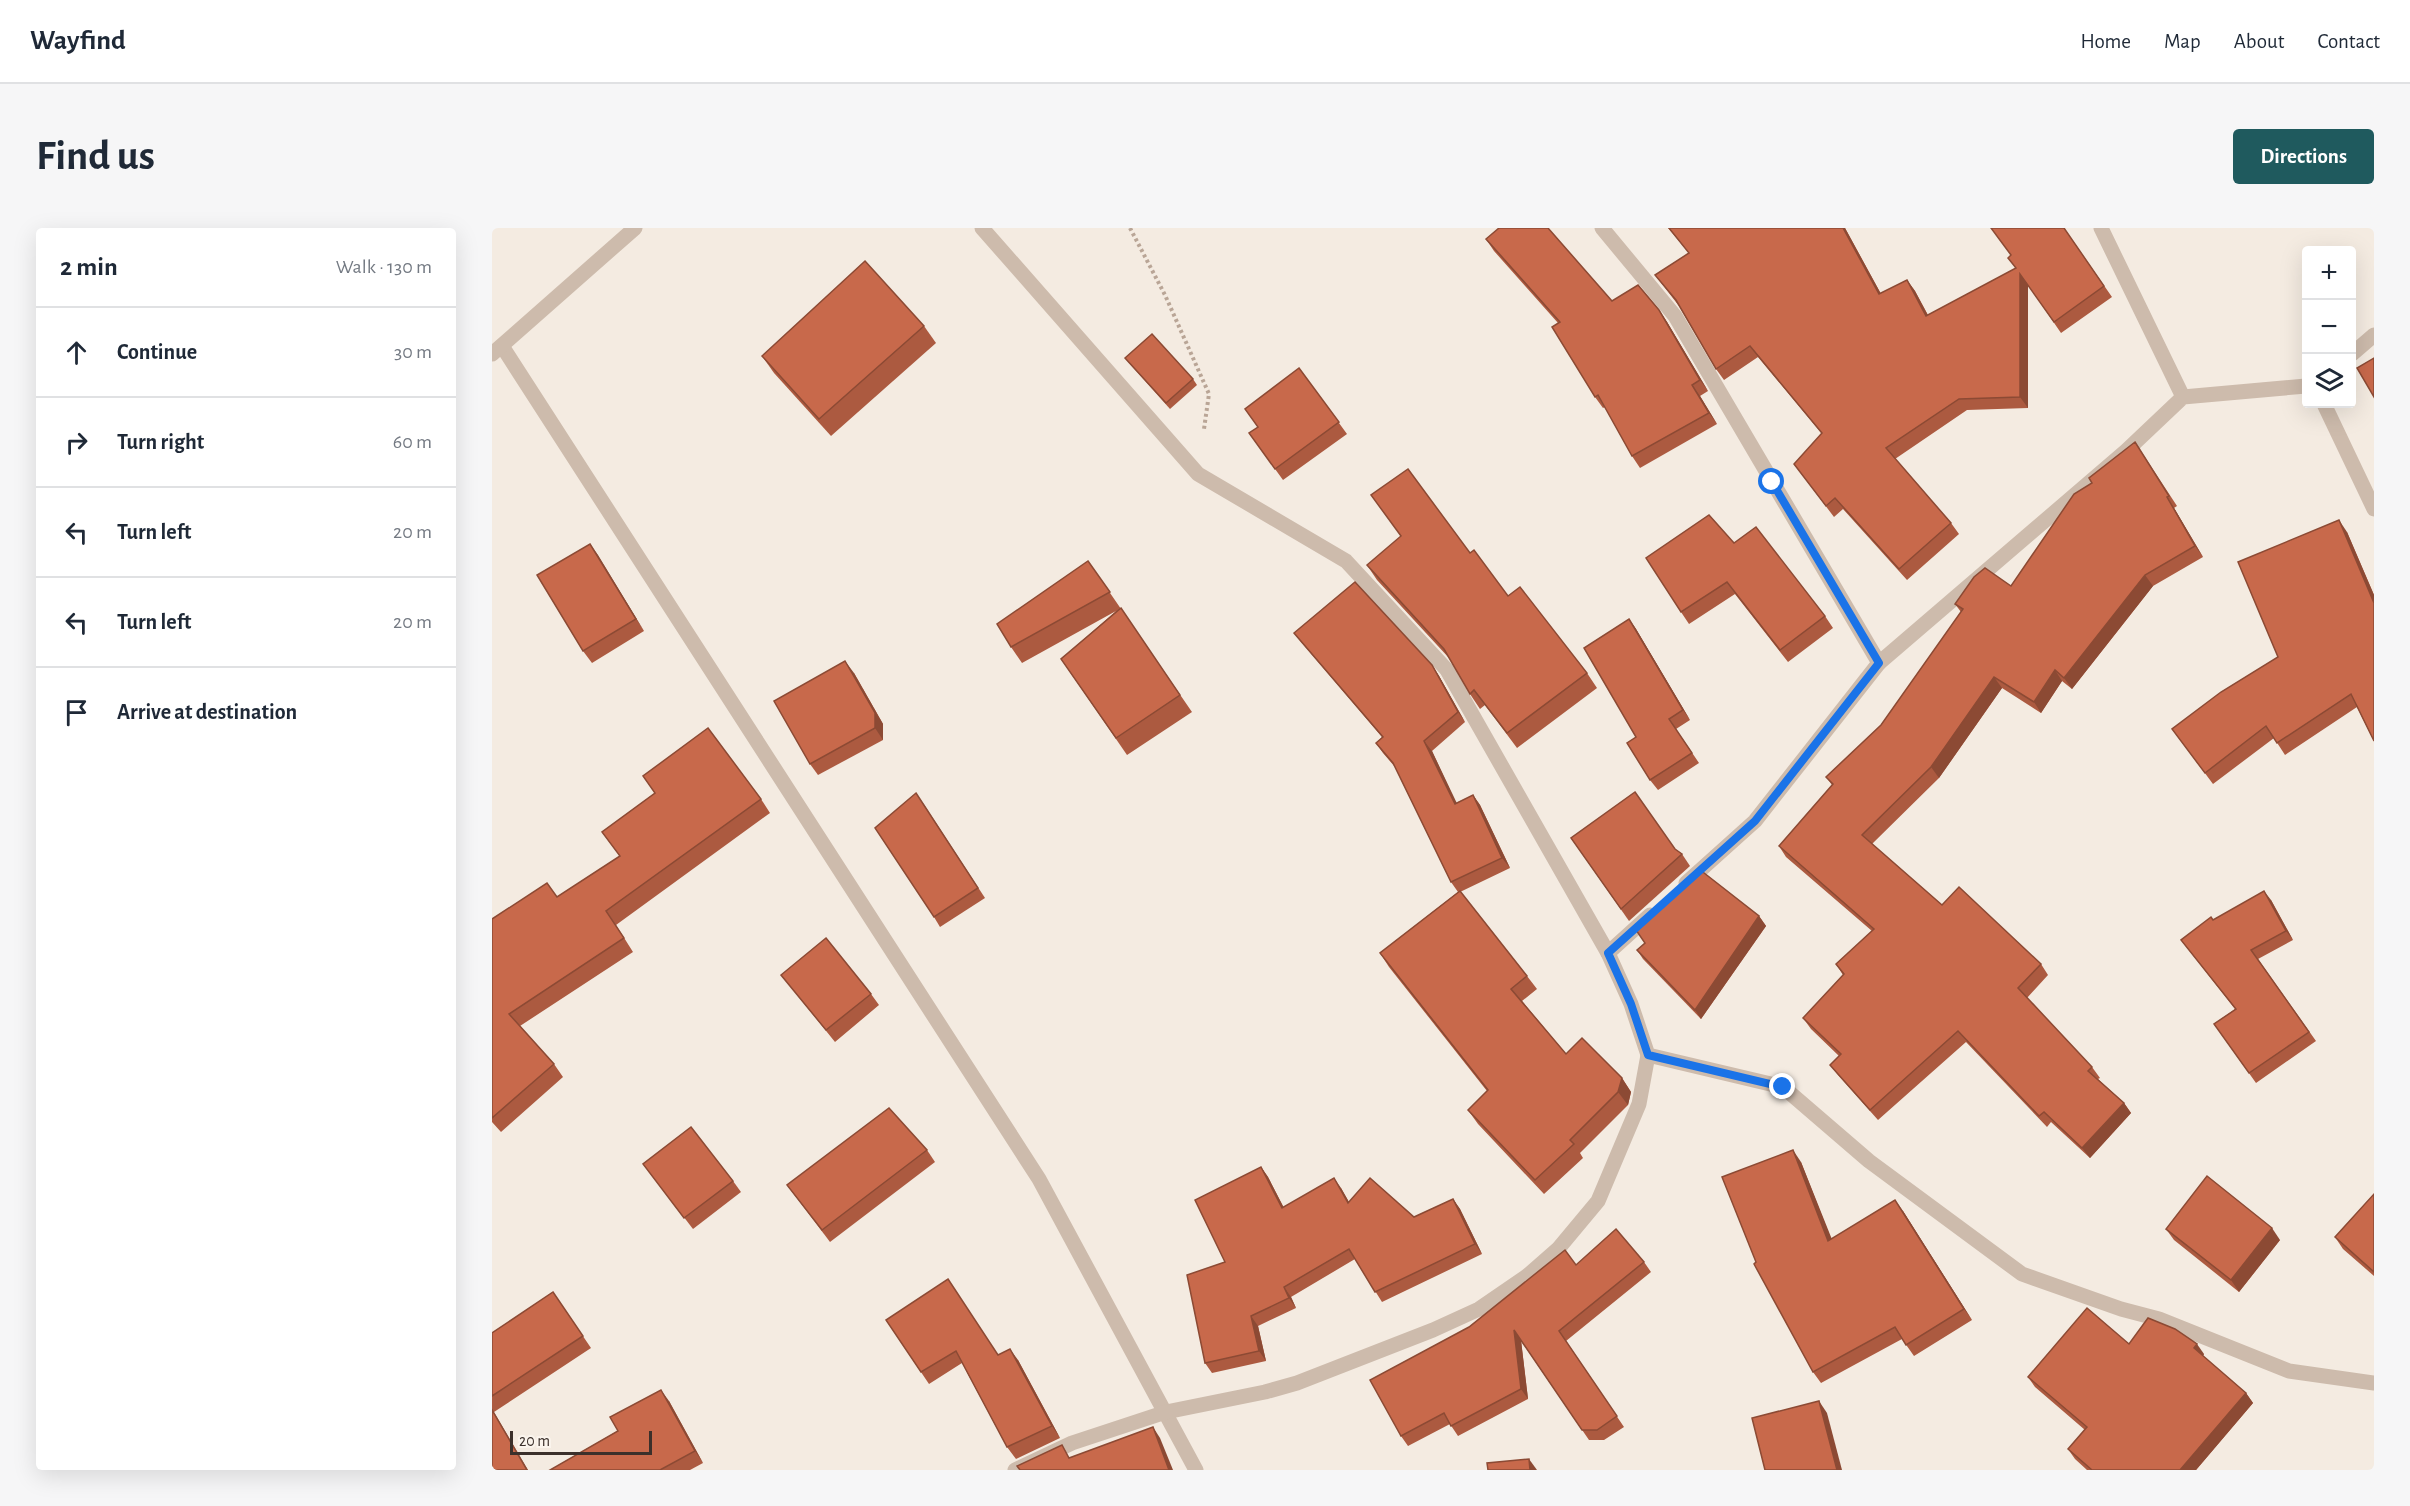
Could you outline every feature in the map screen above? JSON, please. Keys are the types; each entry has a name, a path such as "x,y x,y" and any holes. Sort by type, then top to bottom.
{"street":[{"path":"635,228 497,350 1039,1179 1196,1470"},
{"path":"982,228 1198,474 1346,561 1447,670 1608,953 1631,1004 1648,1055 1639,1104 1598,1201 1558,1249 1527,1276 1470,1313 1433,1330 1297,1383 1265,1392 1166,1412 1072,1443 1015,1470"},
{"path":"1602,228 1675,316 1879,663"},
{"path":"2101,228 2183,397"},
{"path":"2356,351 2374,335"},
{"path":"1677,891 1755,821 1879,663 2126,451 2183,397 2302,386"},
{"path":"2326,408 2374,509"},
{"path":"1608,953 1660,907"},
{"path":"1648,1055 1783,1087 1869,1161 2022,1274 2121,1309 2159,1319 2289,1371 2374,1383"}],"path":[{"path":"1130,228 1165,295 1209,394 1198,474"}],"building":[{"path":"1499,228 1548,228 1612,301 1638,285 1659,310 1700,380 1692,385 1709,413 1632,456 1598,395 1595,397 1552,327 1560,322 1486,239"},
{"path":"1669,228 1843,228 1879,294 1907,280 1926,316 2016,268 2008,258 2011,255 1991,228 2064,228 2104,286 2054,322 2020,274 2020,397 1959,399 1886,448 1951,523 1899,569 1835,498 1826,506 1794,464 1822,433 1750,346 1716,369 1676,300 1655,275 1689,253"},
{"path":"865,261 924,326 819,419 762,356"},
{"path":"1152,334 1193,379 1166,403 1125,358"},
{"path":"2374,358 2374,397 2357,368"},
{"path":"1299,368 1339,422 1275,469 1249,433 1258,427 1245,409"},
{"path":"2135,442 2169,496 2167,497 2195,546 2145,575 2064,678 2055,670 2034,702 1994,677 1931,767 1862,835 1942,905 1959,887 2041,964 2018,988 2092,1067 2088,1071 2124,1103 2082,1148 2044,1112 2039,1116 1958,1031 1870,1110 1830,1065 1841,1054 1803,1018 1844,974 1836,964 1874,929 1779,846 1833,784 1826,777 1881,725 1963,609 1955,604 1974,577 1985,568 2011,586 2074,494 2092,483 2089,478"},
{"path":"1408,469 1470,553 1474,550 1508,596 1520,587 1587,673 1507,733 1474,690 1470,694 1444,649 1367,565 1401,536 1371,495"},
{"path":"1709,515 1734,543 1756,527 1825,616 1780,650 1727,582 1681,612 1646,558"},
{"path":"2339,520 2374,603 2374,741 2351,694 2277,743 2266,726 2205,773 2172,729 2221,692 2278,657 2238,562"},
{"path":"590,544 636,619 583,651 537,575"},
{"path":"1088,561 1110,592 1011,647 997,624"},
{"path":"1355,582 1432,665 1458,712 1424,741 1455,804 1473,795 1502,858 1451,882 1393,763 1376,743 1383,737 1294,633"},
{"path":"1121,608 1180,695 1116,738 1061,659"},
{"path":"1629,619 1683,710 1669,719 1692,753 1650,780 1627,743 1636,737 1584,648"},
{"path":"845,661 875,713 875,728 810,764 774,701"},
{"path":"708,728 761,799 606,911 624,938 509,1014 554,1064 492,1118 492,919 547,883 557,897 620,856 602,832 655,793 643,776"},
{"path":"1635,792 1675,849 1682,854 1621,909 1571,838"},
{"path":"916,793 978,888 934,917 875,828"},
{"path":"1699,869 1759,916 1695,1010 1637,950 1645,943 1634,927"},
{"path":"1460,891 1527,976 1511,989 1566,1054 1582,1038 1622,1078 1618,1092 1570,1140 1574,1144 1535,1180 1468,1110 1488,1090 1380,953"},
{"path":"2264,891 2286,931 2251,950 2309,1032 2249,1073 2214,1024 2236,1009 2181,940 2211,917 2213,920"},
{"path":"826,938 871,994 826,1030 781,975"},
{"path":"889,1108 927,1150 822,1230 787,1185"},
{"path":"691,1127 733,1181 684,1218 643,1164"},
{"path":"1793,1150 1828,1241 1895,1200 1964,1309 1906,1345 1895,1327 1813,1372 1754,1264 1756,1262 1722,1177"},
{"path":"1261,1167 1282,1208 1334,1178 1348,1203 1370,1178 1414,1217 1453,1199 1475,1244 1375,1292 1349,1249 1284,1287 1289,1298 1251,1316 1259,1351 1205,1363 1187,1275 1225,1262 1195,1200"},
{"path":"2207,1176 2272,1228 2231,1280 2166,1229"},
{"path":"2374,1194 2374,1272 2335,1237"},
{"path":"1616,1229 1644,1262 1559,1331 1617,1416 1597,1430 1582,1430 1514,1330 1521,1389 1451,1426 1444,1413 1401,1436 1370,1380 1469,1327 1565,1250 1576,1265"},
{"path":"948,1279 998,1355 1010,1349 1052,1426 1007,1447 956,1351 921,1372 886,1320"},
{"path":"553,1292 583,1336 492,1396 492,1333"},
{"path":"2087,1308 2129,1344 2148,1318 2175,1329 2197,1344 2194,1348 2246,1393 2180,1470 2092,1470 2068,1449 2087,1427 2028,1377"},
{"path":"661,1390 695,1451 660,1470 550,1470 618,1431 610,1417"},
{"path":"1819,1401 1837,1470 1765,1470 1752,1418"},
{"path":"492,1410 527,1470 492,1470"},
{"path":"1153,1427 1169,1470 1020,1470 1017,1466 1062,1445 1069,1458"},
{"path":"1529,1459 1530,1470 1488,1470 1487,1463"}],"route":[{"path":"1772,482 1879,663 1755,821 1608,953 1631,1004 1648,1055 1783,1087"}]}
